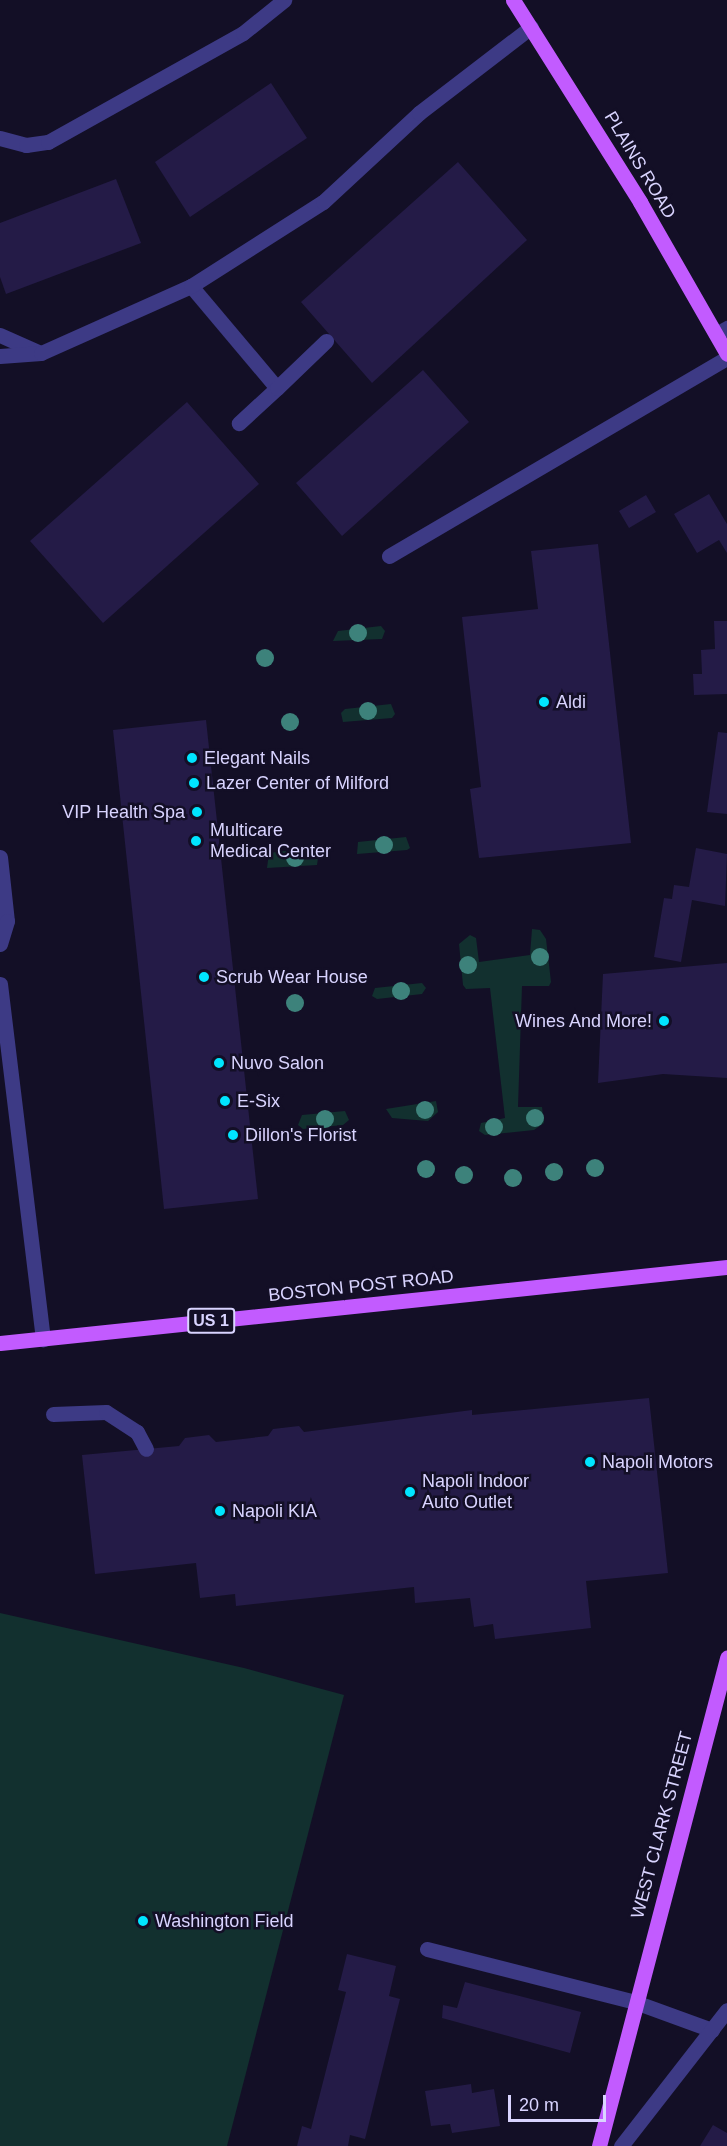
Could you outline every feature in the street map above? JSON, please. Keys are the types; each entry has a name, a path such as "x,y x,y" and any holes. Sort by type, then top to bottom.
{"main road":[{"name":"PLAINS ROAD","path":"513,0 721,331 727,356"},
{"name":"BOSTON POST ROAD","path":"0,1343 727,1267"},
{"name":"WEST CLARK STREET","path":"599,2146 635,2001 727,1658"}],"street":[{"path":"0,138 26,145 48,142 243,33 284,0"},
{"path":"0,356 41,353 191,286 323,202 419,113 531,27"},
{"path":"191,286 277,388"},
{"path":"0,336 41,353"},
{"path":"239,423 326,341"},
{"path":"390,556 727,356"},
{"path":"0,857 7,921 0,944"},
{"path":"0,984 43,1339"},
{"path":"53,1414 106,1412 137,1432 146,1449"},
{"path":"427,1949 635,2001 712,2030"},
{"path":"621,2146 727,2010"}],"green space":[{"path":"381,626 385,631 382,639 333,641 338,631"},
{"path":"391,704 395,714 392,718 343,722 341,713 345,709"},
{"path":"406,837 410,848 407,850 357,854 358,842"},
{"path":"315,847 319,851 317,865 267,868 269,853"},
{"path":"532,929 540,930 546,939 551,982 549,986 522,986 518,1107 542,1107 544,1123 534,1130 485,1135 479,1131 481,1123 505,1118 490,988 466,989 463,985 459,944 470,935 476,938 479,962 530,955"},
{"path":"422,983 426,988 422,994 377,999 372,996 375,988"},
{"path":"436,1101 438,1112 428,1121 392,1118 386,1109"},
{"path":"345,1111 349,1120 343,1125 303,1129 298,1125 302,1115"},
{"name":"Washington Field","path":"0,1613 244,1668 344,1695 227,2146 0,2146"}],"building":[{"path":"271,83 307,138 190,217 155,162"},
{"path":"458,162 527,240 372,383 301,302"},
{"path":"116,179 141,243 6,294 0,277 0,223"},
{"path":"423,370 469,422 342,536 296,483"},
{"path":"187,402 259,484 103,623 30,541"},
{"path":"709,494 727,524 727,553 719,540 697,553 674,514"},
{"path":"646,495 656,512 629,528 619,511"},
{"name":"Aldi","path":"598,544 631,843 479,858 470,789 481,787 462,617 538,609 531,551"},
{"path":"714,621 727,621 727,694 694,695 693,674 702,674 701,650 715,649"},
{"path":"206,720 258,1199 164,1209 113,730"},
{"path":"718,732 727,733 727,814 707,812"},
{"path":"696,848 727,854 725,906 692,900 681,962 654,957 664,898 672,899 674,885 689,887"},
{"name":"Wines And More!","path":"727,963 727,1078 663,1074 598,1083 603,974"},
{"path":"649,1398 668,1573 586,1581 591,1628 495,1639 493,1624 474,1627 470,1598 415,1603 414,1587 236,1606 235,1594 200,1598 196,1563 95,1574 82,1455 179,1446 185,1438 209,1435 216,1442 268,1436 273,1429 299,1426 304,1432 472,1410 472,1415"},
{"path":"347,1954 396,1966 389,1996 400,1999 365,2139 350,2135 348,2146 297,2146 302,2126 311,2129 346,1992 338,1990"},
{"path":"465,1982 581,2012 570,2053 442,2018 443,2005 457,2008"},
{"path":"471,2084 472,2093 494,2089 500,2126 452,2133 450,2124 431,2126 425,2091"},
{"path":"713,2125 727,2133 727,2146 700,2146"}],"place":[{"name":"Aldi","path":"544,702"},
{"name":"Elegant Nails","path":"192,758"},
{"name":"Lazer Center of Milford","path":"194,783"},
{"name":"VIP Health Spa","path":"197,812"},
{"name":"Multicare Medical Center","path":"196,841"},
{"name":"Scrub Wear House","path":"204,977"},
{"name":"Wines And More!","path":"664,1021"},
{"name":"Nuvo Salon","path":"219,1063"},
{"name":"E-Six","path":"225,1101"},
{"name":"Dillon's Florist","path":"233,1135"},
{"name":"Napoli Motors","path":"590,1462"},
{"name":"Napoli Indoor Auto Outlet","path":"410,1492"},
{"name":"Napoli KIA","path":"220,1511"},
{"name":"Washington Field","path":"143,1921"}]}
